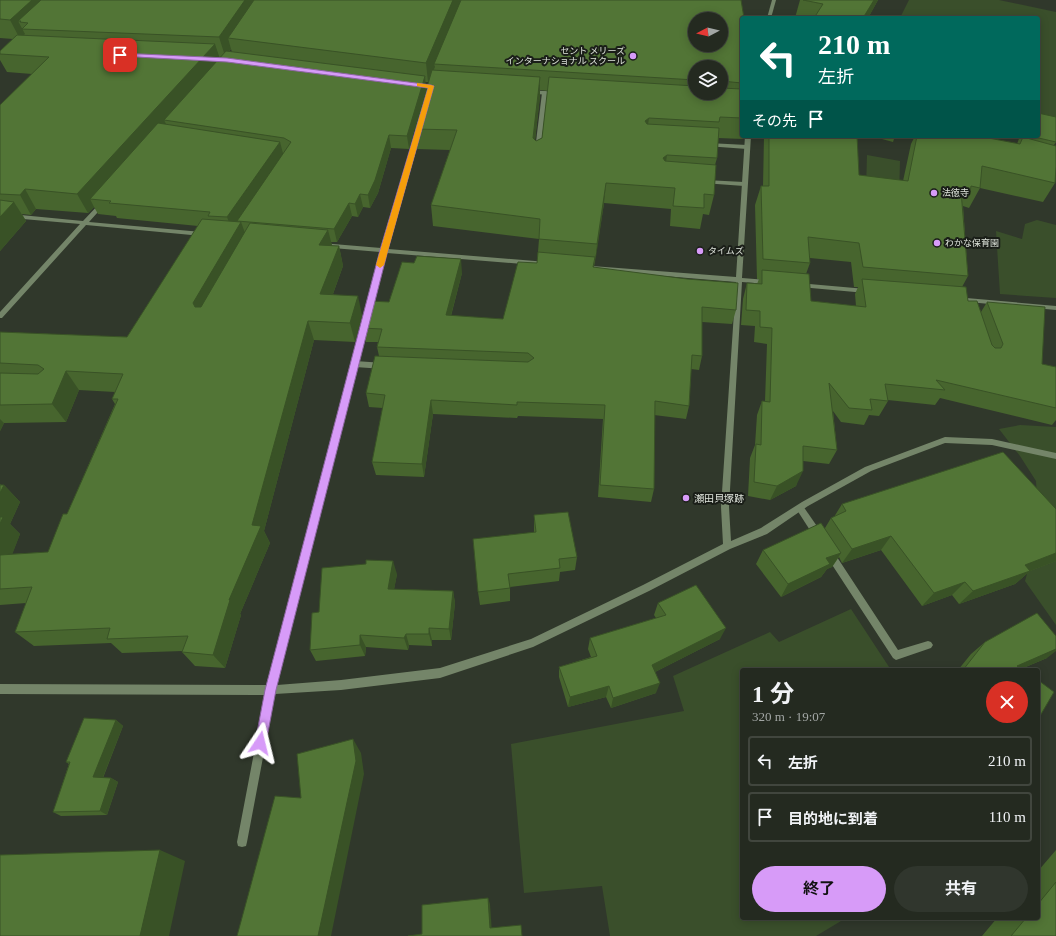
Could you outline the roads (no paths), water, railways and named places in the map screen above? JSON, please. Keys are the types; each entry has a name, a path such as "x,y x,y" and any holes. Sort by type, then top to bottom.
{"street":[{"path":"770,16 774,0"},
{"path":"522,92 561,94"},
{"path":"537,158 545,93"},
{"path":"242,842 271,690 384,250 421,124"},
{"path":"727,546 725,507 748,138"},
{"path":"700,144 747,147"},
{"path":"700,182 744,184"},
{"path":"0,316 109,197"},
{"path":"0,215 212,235"},
{"path":"315,244 557,265"},
{"path":"581,267 777,283"},
{"path":"793,285 872,292"},
{"path":"951,299 1056,308"},
{"path":"966,300 969,308"},
{"path":"355,364 394,366"},
{"path":"0,689 271,690 341,685 440,672 533,643 646,588 727,546 764,531 800,508 868,469 945,440 992,442 1056,456"},
{"path":"800,508 896,655 928,645"}],"place":[{"name":"セント メリーズ インターナショナル スクール","path":"633,56"},
{"name":"法徳寺","path":"934,193"},
{"name":"わかな保育園","path":"937,243"},
{"name":"タイムズ","path":"700,251"},
{"name":"瀬田貝塚跡","path":"686,498"}]}
